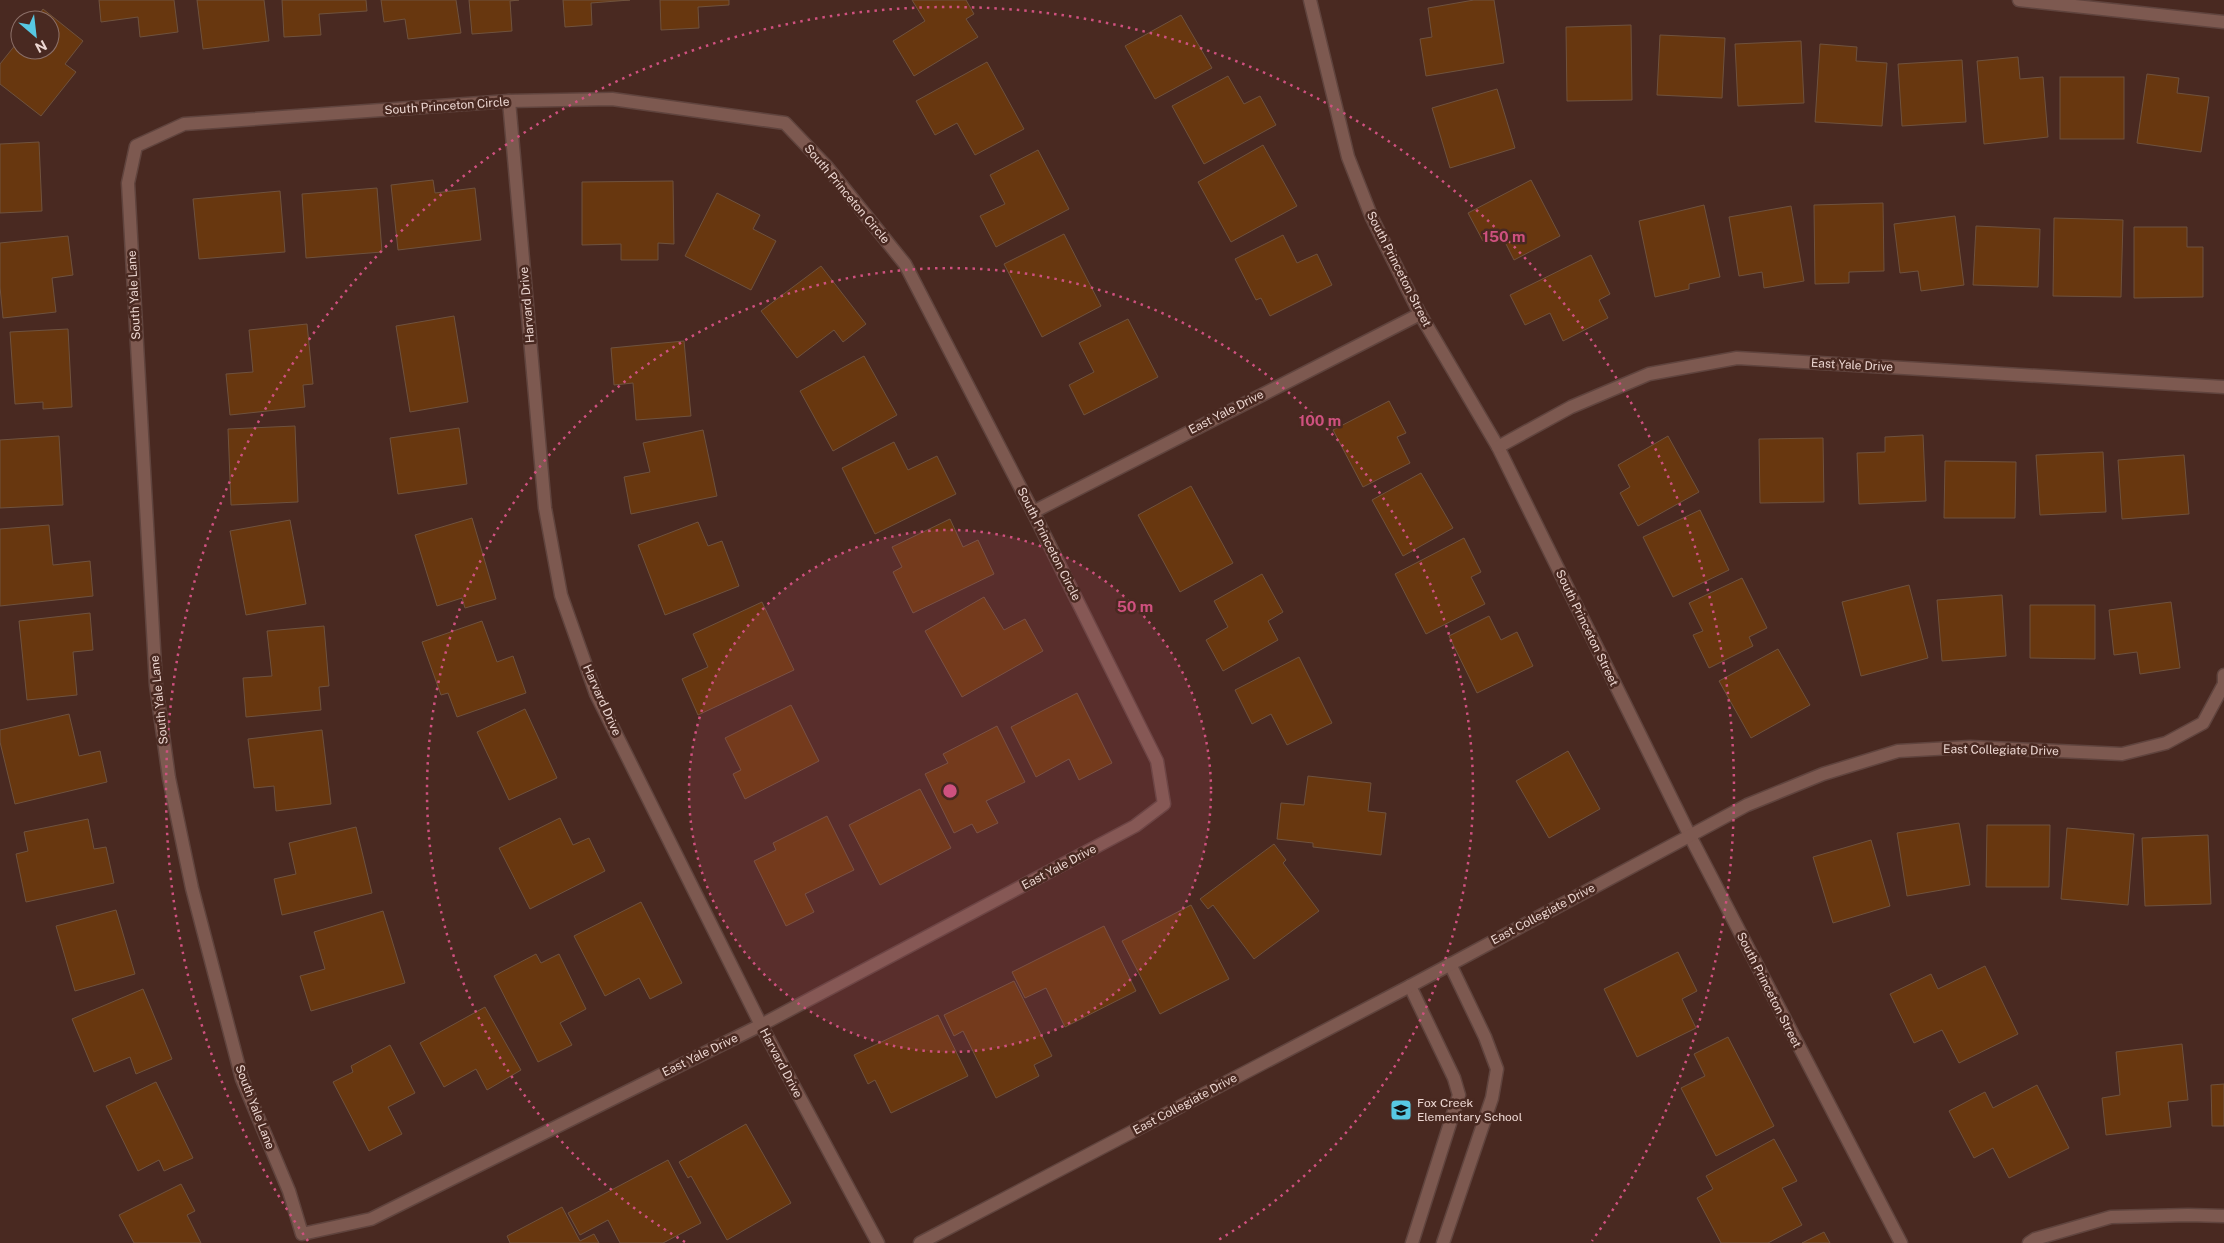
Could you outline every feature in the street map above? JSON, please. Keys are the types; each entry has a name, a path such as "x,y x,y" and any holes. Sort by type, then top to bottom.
{"street":[{"name":"South Princeton Street","path":"1310,0 1348,157 1372,218 1420,314 1498,447 1690,836 1901,1243"},
{"path":"2019,0 2224,22"},
{"name":"South Princeton Circle","path":"136,146 184,124 510,101 612,99 785,123 827,167 905,264 1033,512 1157,761 1164,804"},
{"name":"Harvard Drive","path":"510,101 546,508 561,596 596,694 761,1025 878,1243"},
{"name":"South Yale Lane","path":"136,146 128,182 129,202 156,685 169,778 192,888 242,1079 289,1190 302,1234"},
{"name":"East Yale Drive","path":"1033,512 1420,314"},
{"name":"East Yale Drive","path":"1498,447 1571,407 1649,374 1737,358 2224,387"},
{"name":"East Collegiate Drive","path":"920,1243 1410,986 1747,805 1823,774 1898,751 1970,747 2122,754 2166,742 2203,723 2224,684 2224,675"},
{"name":"East Yale Drive","path":"302,1234 371,1219 761,1025 1135,826 1164,804"},
{"path":"1443,1243 1492,1098 1497,1069 1485,1037 1450,964"},
{"path":"1410,986 1454,1078 1459,1095 1412,1243"},
{"path":"2029,1243 2035,1239 2111,1217 2188,1214 2224,1216"}],"building":[{"path":"99,0 174,0 178,32 140,37 138,17 101,22"},
{"path":"197,0 264,0 269,41 203,49"},
{"path":"282,0 366,0 367,11 319,14 321,35 284,37"},
{"path":"381,0 456,0 461,33 408,39 405,19 384,22"},
{"path":"469,0 519,0 510,1 512,31 472,34"},
{"path":"563,0 630,0 591,3 592,25 565,27"},
{"path":"660,0 729,0 729,5 698,7 699,28 661,30"},
{"path":"912,0 966,0 974,14 966,19 978,37 914,76 893,41 925,21"},
{"path":"1474,0 1494,0 1504,63 1426,76 1420,39 1432,37 1428,8"},
{"path":"1181,15 1212,68 1155,99 1125,46"},
{"path":"60,23 83,41 65,64 76,72 41,116 0,84 0,64 10,52 10,60 60,60"},
{"path":"1631,25 1632,100 1567,101 1566,27"},
{"path":"1660,35 1725,38 1722,98 1657,95"},
{"path":"1801,41 1804,103 1738,106 1735,44"},
{"path":"1820,44 1857,47 1856,61 1887,63 1882,126 1815,122"},
{"path":"2018,57 2020,79 2043,77 2048,137 1984,144 1977,61"},
{"path":"1962,60 1966,122 1902,126 1898,64"},
{"path":"987,62 1024,129 975,155 957,123 935,135 916,101"},
{"path":"2147,74 2179,78 2177,93 2209,97 2201,152 2137,143"},
{"path":"1228,76 1244,104 1260,96 1276,125 1204,164 1172,106"},
{"path":"2060,77 2124,77 2124,139 2060,139"},
{"path":"1497,89 1515,148 1450,168 1432,108"},
{"path":"39,142 42,211 0,213 0,144"},
{"path":"1263,145 1297,206 1231,242 1198,182"},
{"path":"1038,150 1069,209 996,247 980,216 1005,204 990,175"},
{"path":"433,180 435,193 475,188 481,240 398,250 391,185"},
{"path":"1531,180 1560,236 1514,260 1500,232 1483,241 1468,213"},
{"path":"673,181 674,244 658,243 658,260 621,260 621,244 582,245 582,182"},
{"path":"377,188 382,252 306,258 302,194"},
{"path":"280,191 285,252 199,259 193,199"},
{"path":"717,193 760,215 753,229 776,241 751,290 685,256"},
{"path":"1883,203 1884,271 1849,272 1849,283 1815,284 1814,205"},
{"path":"1704,205 1720,277 1689,284 1689,289 1655,297 1639,221"},
{"path":"1791,206 1804,281 1764,288 1762,272 1739,276 1729,217"},
{"path":"1955,216 1964,285 1921,291 1918,271 1900,273 1894,224"},
{"path":"2054,218 2123,220 2121,297 2053,296"},
{"path":"1976,226 2040,229 2038,287 1973,285"},
{"path":"2134,227 2187,227 2187,247 2203,247 2203,297 2134,298"},
{"path":"1064,234 1101,306 1042,337 1004,264"},
{"path":"1283,235 1297,263 1317,254 1332,285 1270,316 1261,298 1256,300 1235,259"},
{"path":"68,236 73,275 52,278 56,312 3,318 0,287 0,243"},
{"path":"1591,255 1610,294 1599,300 1608,318 1563,341 1550,313 1525,325 1510,295"},
{"path":"821,266 866,324 843,342 834,330 797,358 761,311"},
{"path":"454,316 468,402 410,412 396,326"},
{"path":"1128,319 1158,377 1084,415 1069,385 1094,372 1079,343"},
{"path":"307,324 313,384 303,385 305,407 230,415 226,374 253,372 249,330"},
{"path":"68,329 72,407 43,409 43,402 15,404 10,332"},
{"path":"684,341 691,416 636,420 633,383 614,385 611,348"},
{"path":"864,356 897,415 833,451 800,391"},
{"path":"1389,401 1406,433 1397,437 1410,463 1363,487 1333,430"},
{"path":"295,426 298,502 231,505 228,429"},
{"path":"459,428 467,484 398,494 390,438"},
{"path":"703,430 717,496 631,514 624,477 650,472 643,443"},
{"path":"1923,435 1926,501 1859,504 1857,453 1885,452 1885,437"},
{"path":"59,436 63,505 0,508 0,440"},
{"path":"1668,436 1699,492 1638,526 1620,493 1630,487 1618,465"},
{"path":"1823,438 1824,502 1760,503 1759,439"},
{"path":"894,442 908,470 937,456 956,494 875,534 842,468"},
{"path":"2103,452 2106,512 2040,515 2036,455"},
{"path":"2184,455 2189,514 2122,519 2118,460"},
{"path":"1945,461 2016,462 2015,518 1944,518"},
{"path":"1421,473 1453,528 1403,556 1372,500"},
{"path":"1191,486 1233,563 1180,592 1138,515"},
{"path":"1700,510 1729,570 1673,597 1643,537"},
{"path":"472,518 496,599 465,608 462,598 437,606 415,535"},
{"path":"950,519 963,547 978,540 994,574 913,613 893,572 902,567 892,547"},
{"path":"290,520 306,604 246,615 230,531"},
{"path":"698,522 708,546 722,541 739,586 665,615 638,545"},
{"path":"49,525 53,565 90,561 93,596 0,606 0,529"},
{"path":"1464,538 1481,572 1471,577 1485,604 1426,634 1395,574"},
{"path":"1262,574 1283,612 1268,621 1278,640 1223,671 1206,640 1228,627 1214,601"},
{"path":"1742,578 1767,628 1749,637 1753,646 1709,668 1693,635 1703,631 1689,603"},
{"path":"1909,585 1928,658 1861,676 1842,602"},
{"path":"2002,595 2006,656 1942,661 1937,600"},
{"path":"984,597 1004,630 1025,619 1043,651 962,697 925,631"},
{"path":"762,602 794,670 698,715 682,679 708,667 693,634"},
{"path":"2171,602 2180,668 2140,674 2137,652 2114,655 2109,610"},
{"path":"2030,605 2095,605 2095,659 2030,658"},
{"path":"90,613 93,650 73,652 77,695 27,700 19,621"},
{"path":"1489,616 1501,640 1517,632 1533,666 1477,693 1449,636"},
{"path":"482,621 497,662 513,656 526,693 457,717 448,693 441,695 422,642"},
{"path":"324,626 329,686 319,687 321,710 246,717 243,678 272,676 267,631"},
{"path":"1778,649 1810,705 1751,738 1719,681"},
{"path":"1299,657 1332,723 1287,745 1271,714 1252,724 1235,690"},
{"path":"1077,693 1112,763 1079,780 1069,759 1036,777 1011,727"},
{"path":"791,705 819,761 745,799 733,774 741,770 725,738"},
{"path":"525,709 557,778 509,800 477,732"},
{"path":"69,714 79,756 100,751 107,782 15,804 0,742 0,730"},
{"path":"997,726 1025,782 986,801 998,823 977,833 972,824 954,833 925,774 948,763 943,754"},
{"path":"322,730 331,804 276,811 274,786 254,788 248,739"},
{"path":"1568,751 1600,809 1549,838 1516,781"},
{"path":"1308,776 1371,783 1368,811 1386,813 1381,855 1313,847 1313,843 1277,839 1281,803 1304,805"},
{"path":"920,789 951,848 880,885 849,825"},
{"path":"827,816 854,870 805,894 814,912 786,926 754,861 776,850 773,843"},
{"path":"560,818 573,845 589,838 605,871 530,909 499,848"},
{"path":"88,819 94,849 106,847 114,883 26,902 16,854 28,851 24,832"},
{"path":"1959,823 1970,885 1907,896 1897,833"},
{"path":"1987,825 2050,825 2049,887 1986,887"},
{"path":"356,827 372,893 282,915 274,879 296,874 289,843"},
{"path":"2067,828 2134,834 2128,905 2061,899"},
{"path":"2208,835 2211,904 2145,906 2142,838"},
{"path":"1871,840 1890,906 1833,923 1813,857"},
{"path":"1274,844 1286,860 1283,863 1319,911 1254,959 1213,905 1208,909 1200,899"},
{"path":"641,902 682,983 650,999 639,978 605,996 574,936"},
{"path":"1191,905 1229,979 1160,1014 1122,941"},
{"path":"116,910 135,974 75,991 56,926"},
{"path":"383,911 405,983 311,1011 300,976 325,969 314,932"},
{"path":"1104,926 1136,991 1065,1027 1046,988 1025,998 1012,972"},
{"path":"1678,952 1697,991 1682,999 1696,1028 1637,1057 1604,989"},
{"path":"536,954 541,963 559,954 586,1009 560,1023 572,1045 538,1062 494,976"},
{"path":"1985,966 2018,1034 1959,1063 1942,1030 1914,1043 1890,994 1931,974 1938,989"},
{"path":"1014,981 1052,1056 1034,1065 1039,1076 996,1098 963,1031 954,1036 944,1015"},
{"path":"143,989 172,1059 136,1074 130,1057 94,1072 72,1019"},
{"path":"485,1007 521,1070 487,1090 476,1069 444,1087 420,1043"},
{"path":"938,1015 968,1076 891,1113 875,1080 868,1084 854,1055"},
{"path":"1728,1037 1774,1126 1716,1156 1681,1088 1705,1076 1694,1054"},
{"path":"2182,1044 2188,1100 2168,1102 2171,1127 2106,1135 2102,1098 2120,1095 2116,1052"},
{"path":"390,1045 415,1093 388,1107 402,1134 369,1151 333,1082 353,1072 351,1066"},
{"path":"156,1082 193,1158 164,1171 159,1160 138,1171 106,1106"},
{"path":"2224,1084 2224,1126 2212,1126 2211,1085"},
{"path":"2037,1085 2069,1148 2009,1178 1993,1148 1974,1158 1949,1111 1985,1092 1993,1108"},
{"path":"746,1124 791,1203 727,1240 691,1176 688,1178 679,1162"},
{"path":"1774,1139 1797,1181 1782,1188 1802,1225 1768,1243 1721,1243 1697,1198 1713,1189 1706,1176"},
{"path":"668,1160 701,1223 663,1243 620,1243 608,1220 580,1235 568,1213"},
{"path":"181,1184 195,1211 187,1215 201,1243 134,1243 119,1215"},
{"path":"562,1207 580,1241 594,1234 599,1243 510,1243 507,1236"},
{"path":"1824,1232 1830,1243 1802,1243"}],"place":[{"name":"Fox Creek Elementary School","path":"1401,1110"}]}
